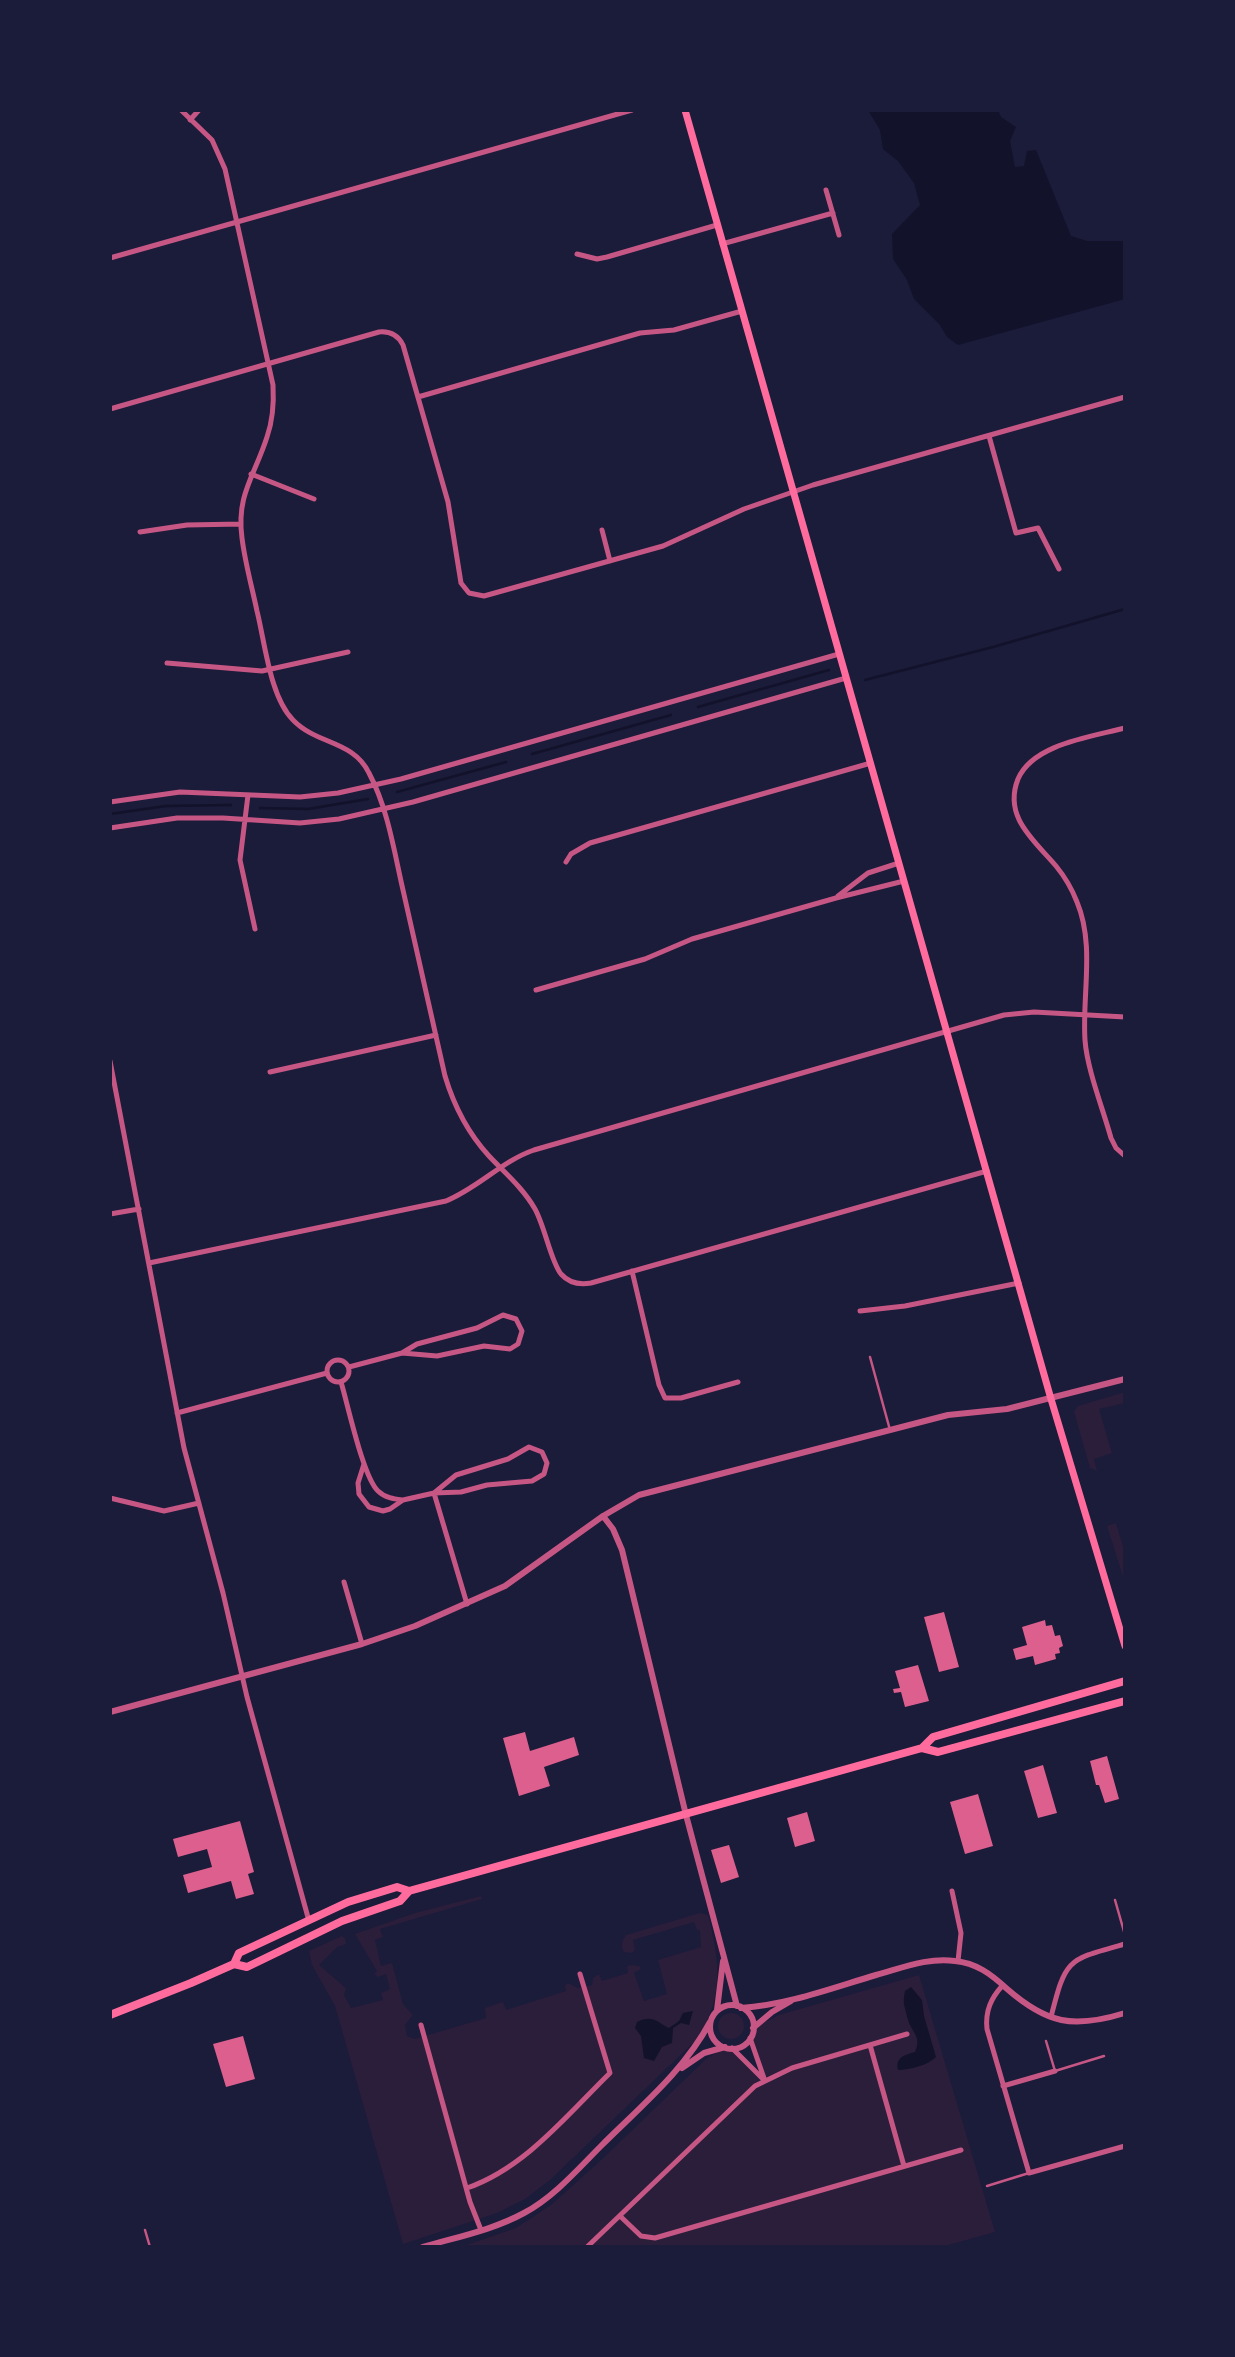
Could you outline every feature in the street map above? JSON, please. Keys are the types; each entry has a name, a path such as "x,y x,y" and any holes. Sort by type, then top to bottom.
{"main road":[{"path":"685,110 1051,1399 1125,1646"},
{"path":"110,2015 234,1964 247,1967 342,1921 400,1901 409,1891 922,1748 933,1737 1125,1681"},
{"path":"922,1748 938,1752 1125,1701"},
{"path":"234,1964 239,1953 348,1902 397,1887 409,1891"}],"street":[{"path":"181,110 204,131 218,150 225,169 270,364 274,399 271,422 242,504 241,524 243,549 280,701 293,721 315,736 349,749 357,755 375,785 383,809 449,1091 460,1117 478,1143 533,1206 560,1273 571,1281 584,1284 987,1171"},
{"path":"190,120 199,110"},
{"path":"110,258 632,110"},
{"path":"826,190 839,235"},
{"path":"722,244 833,213"},
{"path":"577,254 597,259 607,257 717,225"},
{"path":"418,397 640,333 674,330 742,311"},
{"path":"110,409 387,332 397,336 403,345 448,502 460,579 467,591 474,596 488,596 672,542 744,509 813,485 1125,397"},
{"path":"989,436 1016,533 1038,527 1059,569"},
{"path":"251,474 314,499"},
{"path":"140,532 187,525 241,524"},
{"path":"602,530 610,561"},
{"path":"167,663 245,671 271,669 348,652"},
{"path":"110,802 180,792 300,797 338,793 375,785 839,654"},
{"path":"110,828 177,818 300,823 340,819 846,678"},
{"path":"1125,728 1052,749 1037,756 1019,777 1014,797 1018,819 1023,829 1062,874 1079,906 1086,944 1085,1041 1111,1138 1116,1148 1125,1156"},
{"path":"566,862 571,853 590,843 871,763"},
{"path":"248,795 240,866 256,929"},
{"path":"836,898 868,873 899,863"},
{"path":"536,990 645,959 692,939 904,881"},
{"path":"149,1263 435,1204 467,1191 521,1154 1014,1013 1125,1017"},
{"path":"270,1072 436,1035"},
{"path":"110,1061 184,1448 242,1676 309,1921"},
{"path":"110,1214 139,1209"},
{"path":"632,1271 659,1385 665,1398 681,1398 738,1382"},
{"path":"860,1311 905,1306 1019,1283"},
{"path":"349,1367 402,1353 417,1343 477,1328 503,1315 516,1319 522,1331 520,1340 510,1349 484,1346 437,1356 402,1353"},
{"path":"335,1361 343,1362 349,1367 347,1378 341,1382 331,1380 327,1373 329,1365 335,1361"},
{"path":"177,1413 327,1373"},
{"path":"110,1712 362,1644 415,1626 505,1586 603,1516 639,1495 948,1415 1007,1409 1125,1379"},
{"path":"341,1382 364,1464 378,1491 388,1497 404,1500"},
{"path":"364,1464 357,1489 364,1504 383,1511 404,1500 434,1493 461,1492 487,1485 532,1481 544,1474 547,1463 542,1452 529,1447 508,1459 456,1475 434,1493"},
{"path":"434,1493 467,1604"},
{"path":"110,1498 164,1511 199,1503"},
{"path":"603,1516 613,1529 622,1550 723,1956 739,2007 750,2015 753,2028 744,2045 704,2053 677,2071"},
{"path":"344,1582 362,1644"},
{"path":"952,1891 961,1933 958,1961"},
{"path":"1051,2017 1061,1978 1069,1965 1084,1955 1125,1944"},
{"path":"423,2247 496,2226 527,2212 559,2188 677,2071 699,2042 717,2012 723,1956"},
{"path":"717,2012 726,2006 739,2007 796,1999 928,1961 958,1961 982,1969 1026,2005 1051,2017 1084,2022 1125,2013"},
{"path":"467,2188 495,2176 520,2159 610,2073 580,1974"},
{"path":"1003,1985 990,2004 986,2023 1029,2174 1125,2146"},
{"path":"753,2028 772,2012 796,1999"},
{"path":"710,2022 712,2036 716,2042 729,2048 765,2081"},
{"path":"421,2025 470,2202 481,2230"},
{"path":"587,2247 746,2095 765,2081 802,2064 907,2034"},
{"path":"750,2038 765,2081"},
{"path":"870,2045 904,2166"},
{"path":"1003,2085 1055,2071"},
{"path":"620,2216 641,2236 655,2238 961,2150"}],"lane":[{"path":"870,1357 890,1430"},
{"path":"1115,1900 1125,1935"},
{"path":"1046,2041 1055,2071 1104,2056"},
{"path":"987,2186 1029,2174"},
{"path":"145,2230 150,2247"}],"shaded area":[{"path":"868,110 998,110 1001,117 1016,127 1010,141 1015,167 1024,166 1027,151 1036,150 1071,236 1087,241 1125,241 1125,299 958,345 947,337 940,325 914,299 907,280 893,259 892,234 920,205 914,183 898,161 883,149 880,130"},
{"path":"1125,1392 1125,1403 1099,1409 1112,1453 1094,1459 1097,1471 1090,1468 1074,1412 1078,1406"},
{"path":"1116,1523 1125,1553 1125,1583 1107,1526"},
{"path":"481,1896 482,1899 380,1929 383,1937 375,1940 381,1966 392,1963 403,2004 413,2015 405,2025 407,2036 415,2039 486,2018 485,2008 503,2002 506,2010 566,1991 565,1985 568,1983 578,1988 592,1985 593,1978 599,1974 602,1981 628,1973 629,1965 639,1966 641,1969 634,1973 644,2001 667,1994 658,1960 701,1947 700,1930 697,1930 694,1922 633,1940 635,1950 632,1953 624,1952 623,1941 626,1935 700,1913 708,1915 715,1948 715,1996 704,2027 694,2042 550,2180 525,2199 497,2213 403,2244 335,2006 312,1965 309,1951 342,1936 346,1944 337,1947 319,1965 346,1988 344,1995 351,2008 383,2000 381,1993 390,1989 386,1974 378,1977 374,1974 377,1971 355,1934 415,1913"},
{"path":"919,1975 995,2232 941,2247 461,2247 516,2228 551,2205 705,2060 725,2047 732,2048 764,2080 750,2038 753,2028 779,2015"},
{"path":"911,1987 922,2000 936,2057 918,2066 898,2070 899,2059 915,2052 917,2044 917,2037 904,2004 905,1991"},
{"path":"693,2011 689,2025 681,2023 673,2028 672,2043 662,2047 654,2061 644,2058 641,2036 635,2028 637,2022 651,2019 669,2028 679,2021 683,2013"},
{"path":"731,2013 740,2017 744,2026 740,2035 731,2039 722,2035 718,2026 722,2017"}],"building":[{"path":"944,1612 959,1667 939,1672 924,1617"},
{"path":"1045,1620 1046,1626 1052,1625 1055,1636 1060,1635 1063,1646 1059,1648 1060,1653 1055,1654 1056,1659 1035,1665 1033,1656 1016,1660 1013,1649 1027,1645 1022,1627"},
{"path":"918,1665 929,1701 905,1707 901,1692 894,1693 893,1689 900,1688 895,1671"},
{"path":"525,1732 530,1751 574,1737 579,1755 544,1767 550,1786 519,1796 503,1738"},
{"path":"1107,1756 1119,1799 1105,1803 1099,1785 1096,1785 1090,1761"},
{"path":"1043,1765 1057,1813 1038,1818 1024,1771"},
{"path":"978,1794 993,1846 965,1854 950,1802"},
{"path":"807,1812 815,1841 795,1847 787,1818"},
{"path":"240,1821 254,1872 248,1874 254,1894 236,1899 231,1881 188,1893 183,1875 212,1867 207,1849 178,1857 173,1839"},
{"path":"729,1845 739,1877 721,1883 711,1850"},
{"path":"243,2036 255,2079 226,2087 213,2044"}],"waterway":[{"path":"865,680 1125,609"},
{"path":"698,707 829,670"},
{"path":"532,754 671,715"},
{"path":"397,792 506,762"},
{"path":"260,808 308,809 368,799"},
{"path":"110,814 166,806 231,805"}]}
